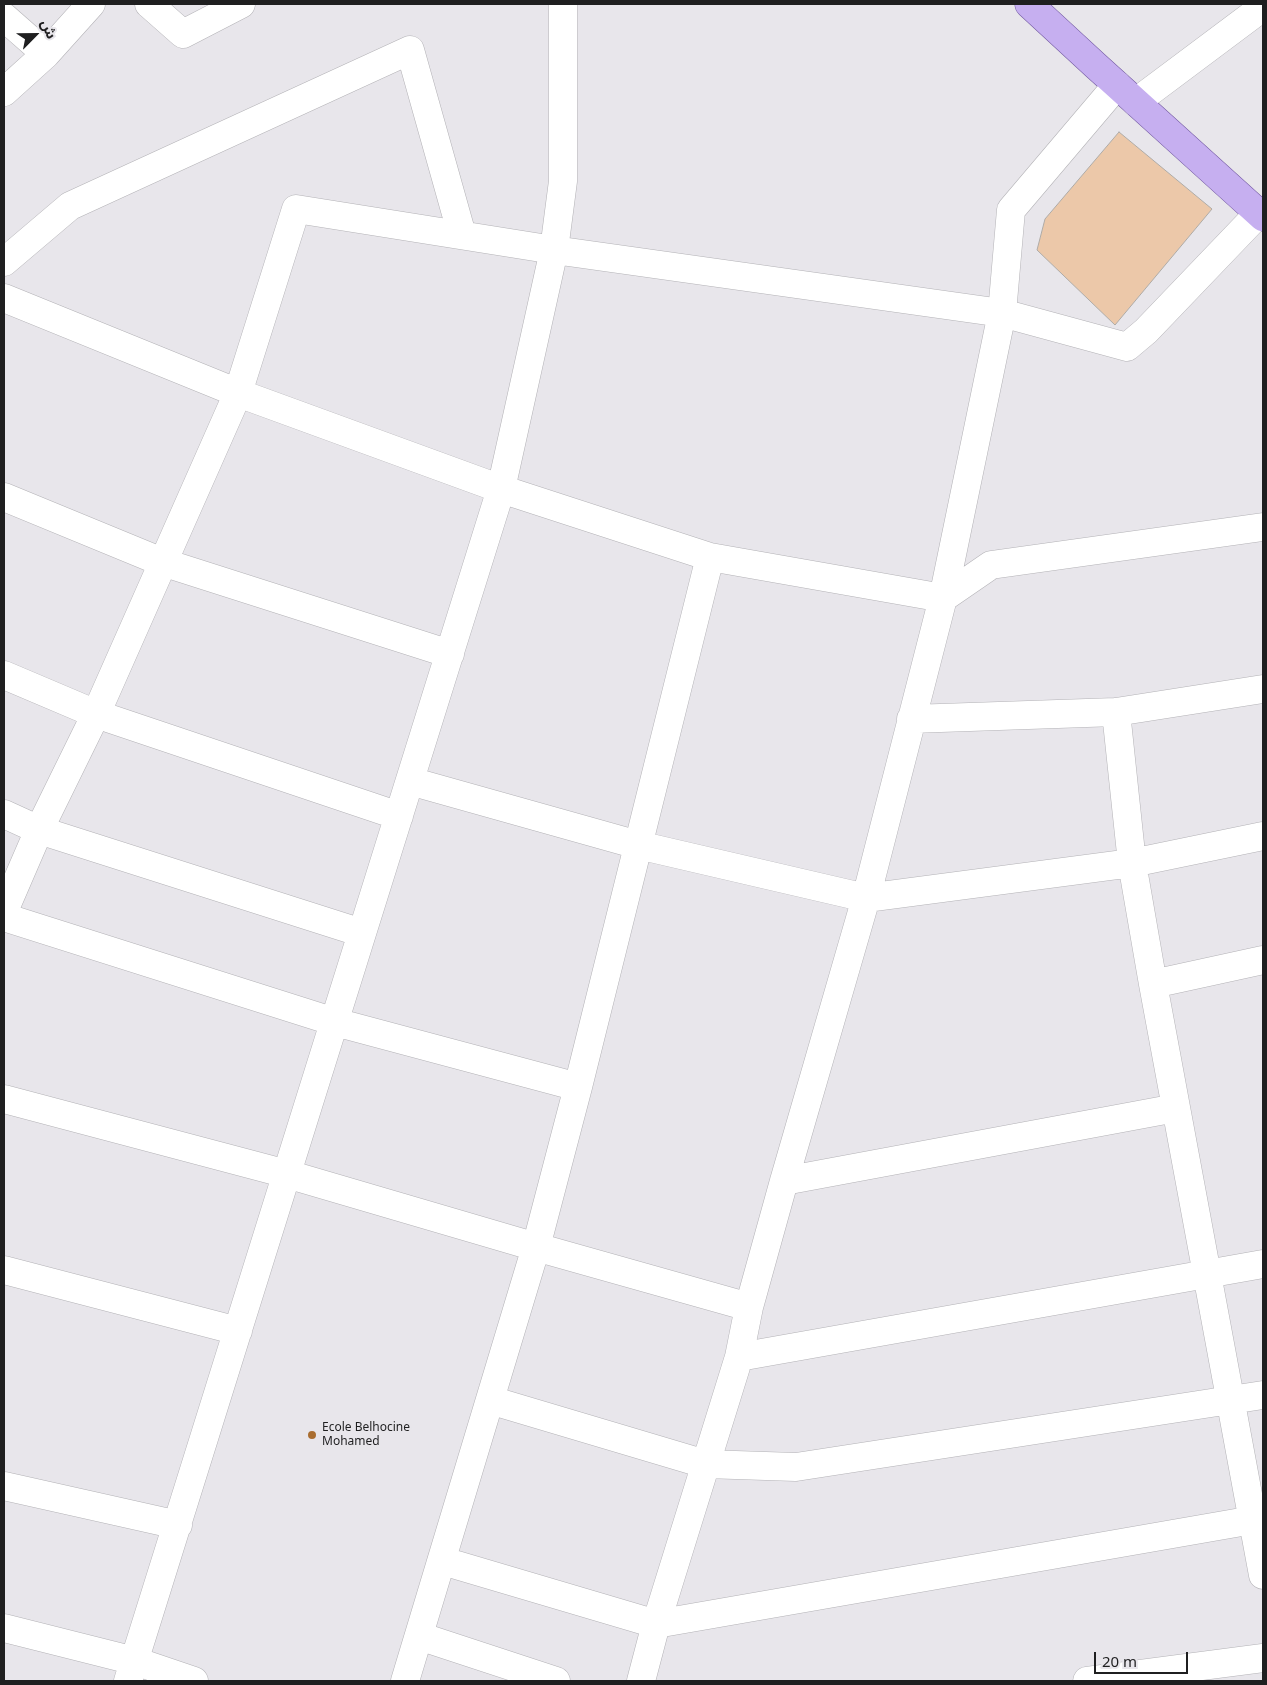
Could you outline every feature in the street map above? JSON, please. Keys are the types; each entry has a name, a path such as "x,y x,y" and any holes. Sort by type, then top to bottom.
{"main road":[{"path":"1029,4 1261,215"}],"street":[{"path":"4,92 46,54 91,4"},
{"path":"149,4 183,34 241,4"},
{"path":"132,1671 501,489 554,250 563,181 563,4"},
{"path":"641,1681 656,1624 739,1357 749,1307 866,898 943,598 1002,313 1011,210 1126,94 1263,7"},
{"path":"4,17 46,54"},
{"path":"4,262 70,206 410,50 462,235"},
{"path":"4,911 39,830 96,714 238,393 296,209 554,250 1002,313 1127,347 1146,331 1261,215"},
{"path":"4,298 238,393 501,489 710,557 943,598 991,565 1263,527"},
{"path":"4,497 162,562 450,654"},
{"path":"406,1681 536,1247 578,1087 710,557"},
{"path":"4,675 96,714 399,816"},
{"path":"911,719 1116,712 1263,690"},
{"path":"1116,712 1132,863 1263,1575"},
{"path":"410,780 638,845 866,898 1132,863 1263,836"},
{"path":"4,814 39,830 362,933"},
{"path":"4,917 335,1022 578,1087"},
{"path":"1153,984 1263,960"},
{"path":"4,1099 287,1174 749,1307"},
{"path":"784,1181 1176,1108"},
{"path":"739,1357 1263,1264"},
{"path":"4,1270 238,1331"},
{"path":"490,1400 705,1464 796,1467 1263,1395"},
{"path":"4,1486 178,1525"},
{"path":"443,1561 656,1624 1253,1520"},
{"path":"4,1628 132,1671 194,1681"},
{"path":"419,1636 556,1681"},
{"path":"1087,1681 1263,1658"}],"building":[{"path":"1119,132 1212,209 1115,325 1037,250 1045,219"}],"place":[{"name":"Ecole Belhocine Mohamed","path":"312,1435"}]}
